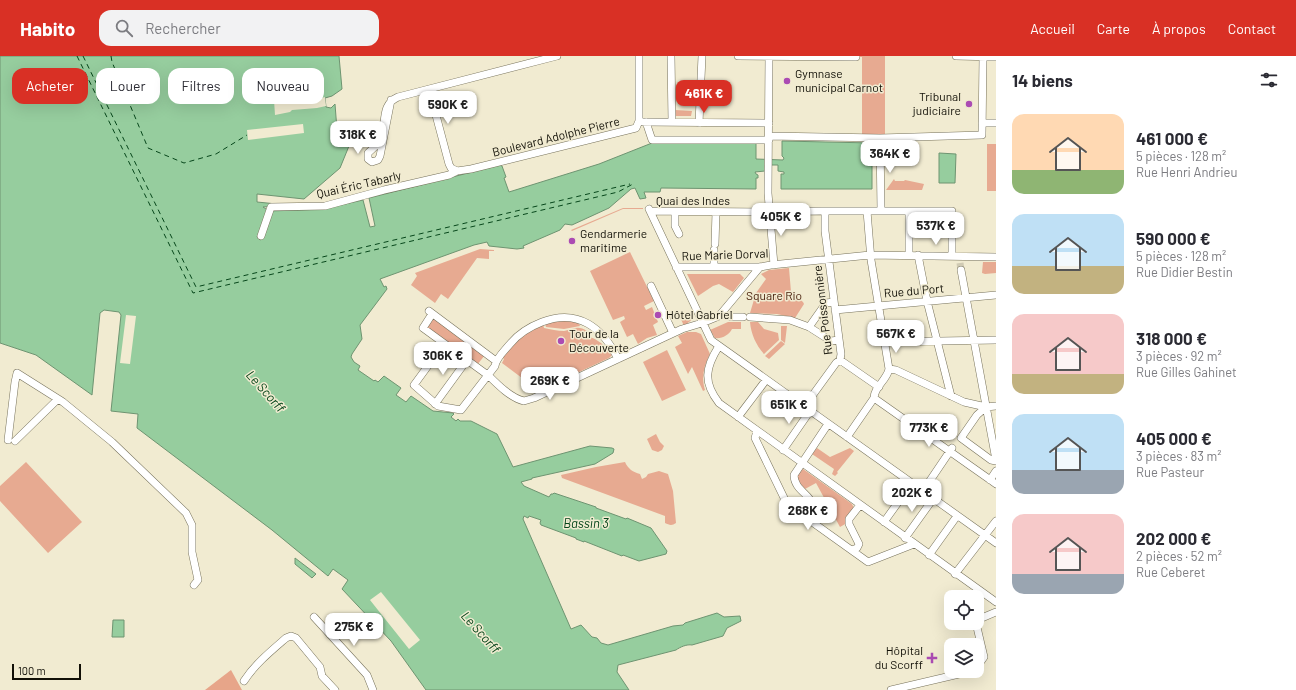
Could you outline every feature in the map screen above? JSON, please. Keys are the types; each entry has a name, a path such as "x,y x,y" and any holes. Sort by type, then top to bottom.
{"street":[{"path":"391,100 380,156 378,160 372,162 368,159 368,153 381,140 387,106 391,100 557,56"},
{"path":"640,56 642,122 652,140 880,138 982,135 982,56"},
{"path":"671,56 672,122"},
{"path":"698,123 702,56"},
{"path":"738,56 856,57"},
{"path":"769,56 768,171 769,211 774,265"},
{"path":"956,56 996,57"},
{"path":"429,90 449,164 451,168 457,171"},
{"path":"642,122 769,124"},
{"name":"Boulevard Adolphe Pierre","path":"457,171 471,169 631,130 636,128 642,122"},
{"path":"982,123 996,123"},
{"path":"880,138 881,211"},
{"name":"Quai Éric Tabarly","path":"261,236 271,207 311,207 336,204 384,190 449,175 457,171"},
{"name":"Quai des Indes","path":"676,267 649,210 675,212 952,211 958,261"},
{"name":"Rue Poissonnière","path":"825,211 825,231 841,354 840,360 879,387"},
{"path":"847,437 874,398 874,394 888,374 889,369 870,255 867,211"},
{"path":"909,211 909,255"},
{"path":"675,212 675,226 679,234"},
{"path":"714,267 716,212"},
{"name":"Rue Marie Dorval","path":"676,267 760,267 870,255 918,255 958,261 996,257"},
{"path":"918,255 927,301 951,396"},
{"path":"874,398 955,445 991,460 996,460 958,261"},
{"path":"676,267 711,340 996,543"},
{"path":"496,361 430,312 421,327 489,376 515,397 524,401 534,398 682,329 702,323 721,314 760,267"},
{"path":"651,286 674,333"},
{"name":"Rue du Port","path":"834,306 878,306 996,295"},
{"path":"809,327 826,303 834,306"},
{"path":"721,314 732,317 790,320 809,327 831,341 838,340"},
{"path":"444,344 414,385 438,406 461,410 489,376 495,366 496,361 517,335 530,326 550,319 568,317 582,320 593,326 612,347 618,359"},
{"path":"884,342 996,340"},
{"path":"719,346 709,368 707,380 712,394 719,403 996,602"},
{"path":"435,404 467,360"},
{"path":"804,407 836,363 840,360"},
{"path":"889,369 896,370 964,402 986,407 996,406"},
{"path":"58,400 12,440 14,382 17,373 58,400 112,442 186,513 192,525 192,552 198,580 194,585"},
{"path":"738,417 766,380"},
{"path":"923,491 977,415 986,407"},
{"path":"783,450 810,411"},
{"path":"808,519 813,512 813,504 796,484 794,478 795,471 828,424"},
{"path":"756,431 755,438 787,504 868,562 914,544"},
{"path":"955,445 990,480 996,484"},
{"path":"990,480 996,471"},
{"path":"884,522 912,483"},
{"path":"905,538 933,499"},
{"path":"852,550 857,548 859,544 849,524 849,519 860,505"},
{"path":"929,555 957,516"},
{"path":"955,574 996,521"},
{"path":"984,618 996,612"},
{"path":"314,617 367,675 373,690"},
{"path":"244,681 251,669 286,638 291,636 296,638 320,667 322,676 335,690"},
{"path":"891,690 944,678"}],"green space":[{"path":"856,56 885,56 885,137 862,137 862,57"},
{"path":"675,110 692,111 691,116 675,116"},
{"path":"987,144 996,144 996,191 987,191"},
{"path":"894,179 895,181 905,180 924,184 922,190 886,190"},
{"path":"623,208 643,209 623,209 572,231 571,230"},
{"path":"480,249 494,251 489,251 489,259 477,258 448,299 441,294 435,303 411,285 417,276 415,273"},
{"path":"630,252 654,301 644,306 646,310 652,307 658,322 653,325 657,335 647,338 638,344 633,334 627,337 620,322 625,319 624,316 613,320 590,271"},
{"path":"983,262 996,262 996,273 982,273"},
{"name":"Square Rio","path":"789,268 791,292 804,304 795,318 777,314 750,313 756,293 766,279 761,274 769,270"},
{"path":"687,274 740,274 744,278 733,292 719,284 713,286 698,296"},
{"path":"693,311 694,318 684,326 680,317"},
{"path":"433,317 485,355 477,365 425,327"},
{"path":"567,319 577,320 580,326 564,329 546,327 545,324"},
{"path":"728,322 741,322 741,329 732,329 725,336 715,338 710,330"},
{"path":"750,322 758,322 764,329 778,333 779,340 764,354 754,339"},
{"path":"543,324 544,328 559,331 578,328 584,329 587,331 577,338 579,340 583,337 587,337 597,340 610,351 612,355 609,358 547,387 543,380 530,384 502,363 504,359 502,357 519,337"},
{"path":"781,326 787,326 785,343 781,340"},
{"path":"687,332 696,332 701,334 710,354 704,372 703,381 705,390 703,391 692,367 688,374 675,347 682,343 678,336"},
{"path":"781,341 785,344 769,359 765,356"},
{"path":"667,350 686,390 662,401 643,362"},
{"path":"656,434 664,446 662,450 658,452 652,450 647,439"},
{"path":"817,448 830,457 850,448 854,451 835,476 832,474 834,469 812,454"},
{"path":"26,462 82,522 48,553 0,501 0,486"},
{"path":"625,462 631,470 640,474 642,479 648,474 659,471 668,474 673,491 676,523 672,525 666,524 665,516 562,478 561,475"},
{"path":"803,469 852,504 854,508 847,523 840,527 816,483 805,489 798,481 796,477"}],"shaded area":[{"path":"231,670 242,690 205,690"}],"water":[{"path":"0,56 339,56 342,89 332,96 325,98 326,107 331,108 335,104 337,130 349,146 340,168 304,199 257,194 257,202 277,204 277,206 263,207 269,211 257,237 260,240 262,239 271,211 323,209 363,200 370,227 375,226 369,198 500,165 502,166 506,177 504,178 509,192 599,164 652,143 756,141 756,159 783,160 782,141 872,143 872,189 781,189 781,174 784,174 784,172 778,171 778,165 765,165 765,171 755,172 758,175 758,178 756,178 756,189 661,188 660,192 644,192 646,198 640,199 635,188 631,189 609,208 572,225 565,224 560,230 523,246 524,248 517,249 489,246 487,242 474,245 380,279 384,287 386,286 387,289 360,325 362,339 351,357 354,362 360,366 358,370 374,381 375,380 378,382 384,376 401,388 396,395 406,402 411,396 433,411 453,413 454,414 451,417 456,421 458,419 460,421 471,421 497,434 513,467 590,446 614,449 613,453 595,464 532,478 521,482 524,486 549,497 554,493 626,519 627,518 651,528 667,551 666,554 639,561 541,525 541,520 524,516 523,519 571,629 581,625 592,637 597,638 601,643 608,645 673,626 683,625 685,623 717,613 724,617 740,616 741,621 727,628 723,636 618,665 617,672 629,690 426,690 391,641 342,589 348,580 333,569 328,576 272,530 137,428 138,414 111,411 121,315 119,312 104,310 100,313 92,395 36,355 0,343"},
{"path":"939,153 956,154 955,183 939,183"},
{"path":"295,558 316,574 312,578 295,564"},
{"path":"113,620 124,620 124,637 112,637"}],"pier":[{"path":"324,97 326,106 292,110 290,112 275,115 274,104 324,104"},
{"path":"303,124 304,133 248,140 247,130"},
{"path":"126,315 136,316 130,364 120,363"},
{"path":"381,592 420,640 409,649 370,600"}],"ferry route":[{"path":"77,56 193,293 618,192 633,184"},
{"path":"83,56 196,287 630,184"},
{"path":"111,56 112,62 148,148 184,163 216,154 247,135"}],"tunnel":[{"path":"960,263 961,270"}],"place":[{"name":"Gymnase municipal Carnot","path":"787,81"},
{"name":"Tribunal judiciaire","path":"969,104"},
{"name":"Gendarmerie maritime","path":"572,241"},
{"name":"Hôtel Gabriel","path":"658,315"},
{"name":"Tour de la Découverte","path":"561,341"},
{"name":"Hôpital du Scorff","path":"932,658"}],"water label":[{"name":"Le Scorff","path":"266,391"},
{"name":"Bassin 3","path":"586,523"},
{"name":"Le Scorff","path":"481,632"}]}
